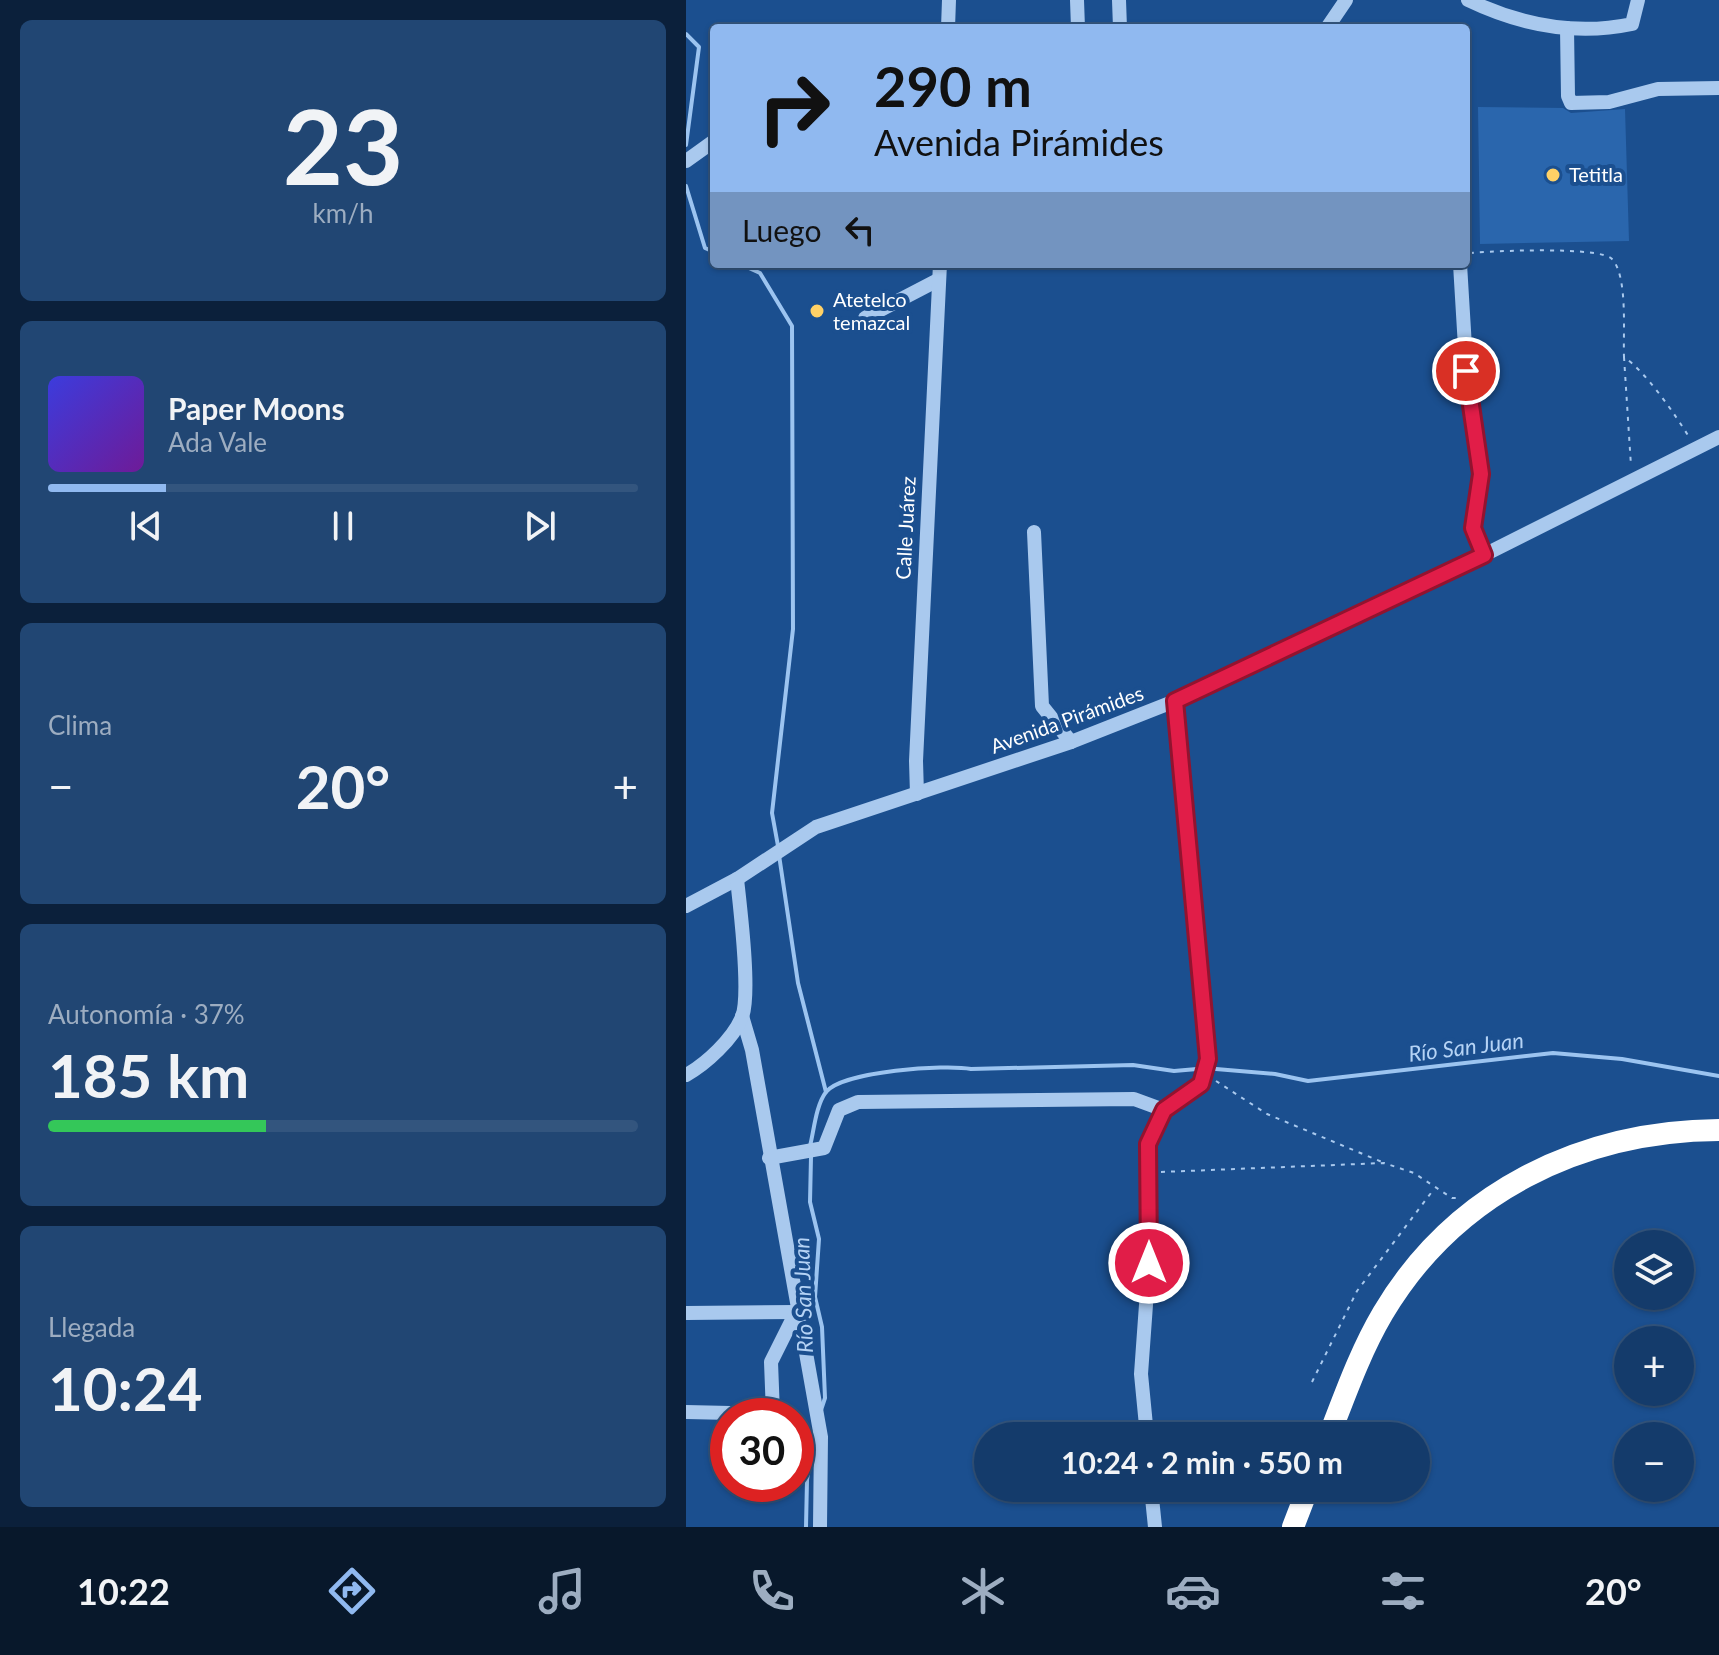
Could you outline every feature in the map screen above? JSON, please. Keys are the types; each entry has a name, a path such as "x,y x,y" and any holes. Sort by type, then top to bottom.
{"highway":[{"path":"1335,1422 1369,1339 1391,1300 1429,1252 1484,1201 1538,1168 1596,1146 1655,1134 1719,1130"},
{"path":"1293,1527 1303,1502"}],"street":[{"path":"948,24 949,0"},
{"path":"1077,0 1078,24"},
{"path":"1119,0 1120,24"},
{"path":"1330,24 1346,0"},
{"path":"1468,0 1512,19 1567,28 1632,24 1638,0"},
{"path":"1567,28 1568,96 1571,103 1609,102 1658,89 1719,88"},
{"path":"686,161 710,144"},
{"name":"Calle Juárez","path":"917,794 917,730 940,268"},
{"path":"1460,268 1468,397 1481,474 1473,528 1484,555"},
{"path":"865,318 938,280"},
{"name":"Avenida Pirámides","path":"686,906 737,879 816,827 1071,742 1175,701 1484,555 1719,437"},
{"path":"1034,532 1042,706 1071,742"},
{"path":"1146,1422 1141,1374 1149,1263 1148,1144 1164,1110 1193,1093 1206,1073 1208,1047 1175,701"},
{"path":"737,879 744,944 742,1016 752,1050 796,1312 821,1437 820,1527"},
{"path":"686,1075 716,1052 742,1016"},
{"path":"769,1158 824,1148 839,1110 858,1102 1134,1099 1164,1110"},
{"path":"686,1313 796,1312"},
{"path":"686,1412 773,1414 771,1362 796,1312"},
{"path":"1152,1502 1155,1527"}],"path":[{"path":"1470,253 1504,250 1602,252 1613,259 1622,286 1632,479"},
{"path":"1624,357 1637,366 1650,387 1672,408 1695,448"},
{"path":"1206,1073 1267,1114 1414,1173 1452,1198 1477,1196 1484,1201"},
{"path":"1148,1172 1384,1163"},
{"path":"1312,1382 1357,1291 1435,1188"}],"building":[{"name":"Tetitla","path":"1478,107 1563,108 1571,113 1625,109 1629,241 1480,244"}],"waterway":[{"path":"686,34 699,47 686,145"},
{"path":"686,186 705,248 710,250"},
{"path":"749,268 760,273 792,326 793,629 772,813 778,846"},
{"path":"779,855 798,983 826,1092"},
{"name":"Río San Juan","path":"1216,1069 1275,1074 1308,1081 1553,1053 1622,1059 1719,1076"},
{"name":"Río San Juan","path":"810,1146 826,1092 836,1085 873,1074 940,1068 1133,1065 1174,1071 1197,1069"},
{"name":"Río San Juan","path":"811,1157 810,1202 819,1239 815,1297 822,1327 825,1398 821,1410"},
{"name":"Río San Juan","path":"806,1527 807,1480 815,1430"}],"place":[{"name":"Tetitla","path":"1553,175"},
{"name":"Atetelco temazcal","path":"817,311"}],"route":[{"path":"1149,1263 1148,1144 1154,1125 1164,1110 1193,1093 1201,1084 1208,1059 1175,701 1484,555 1473,528 1481,474 1466,371"}]}
